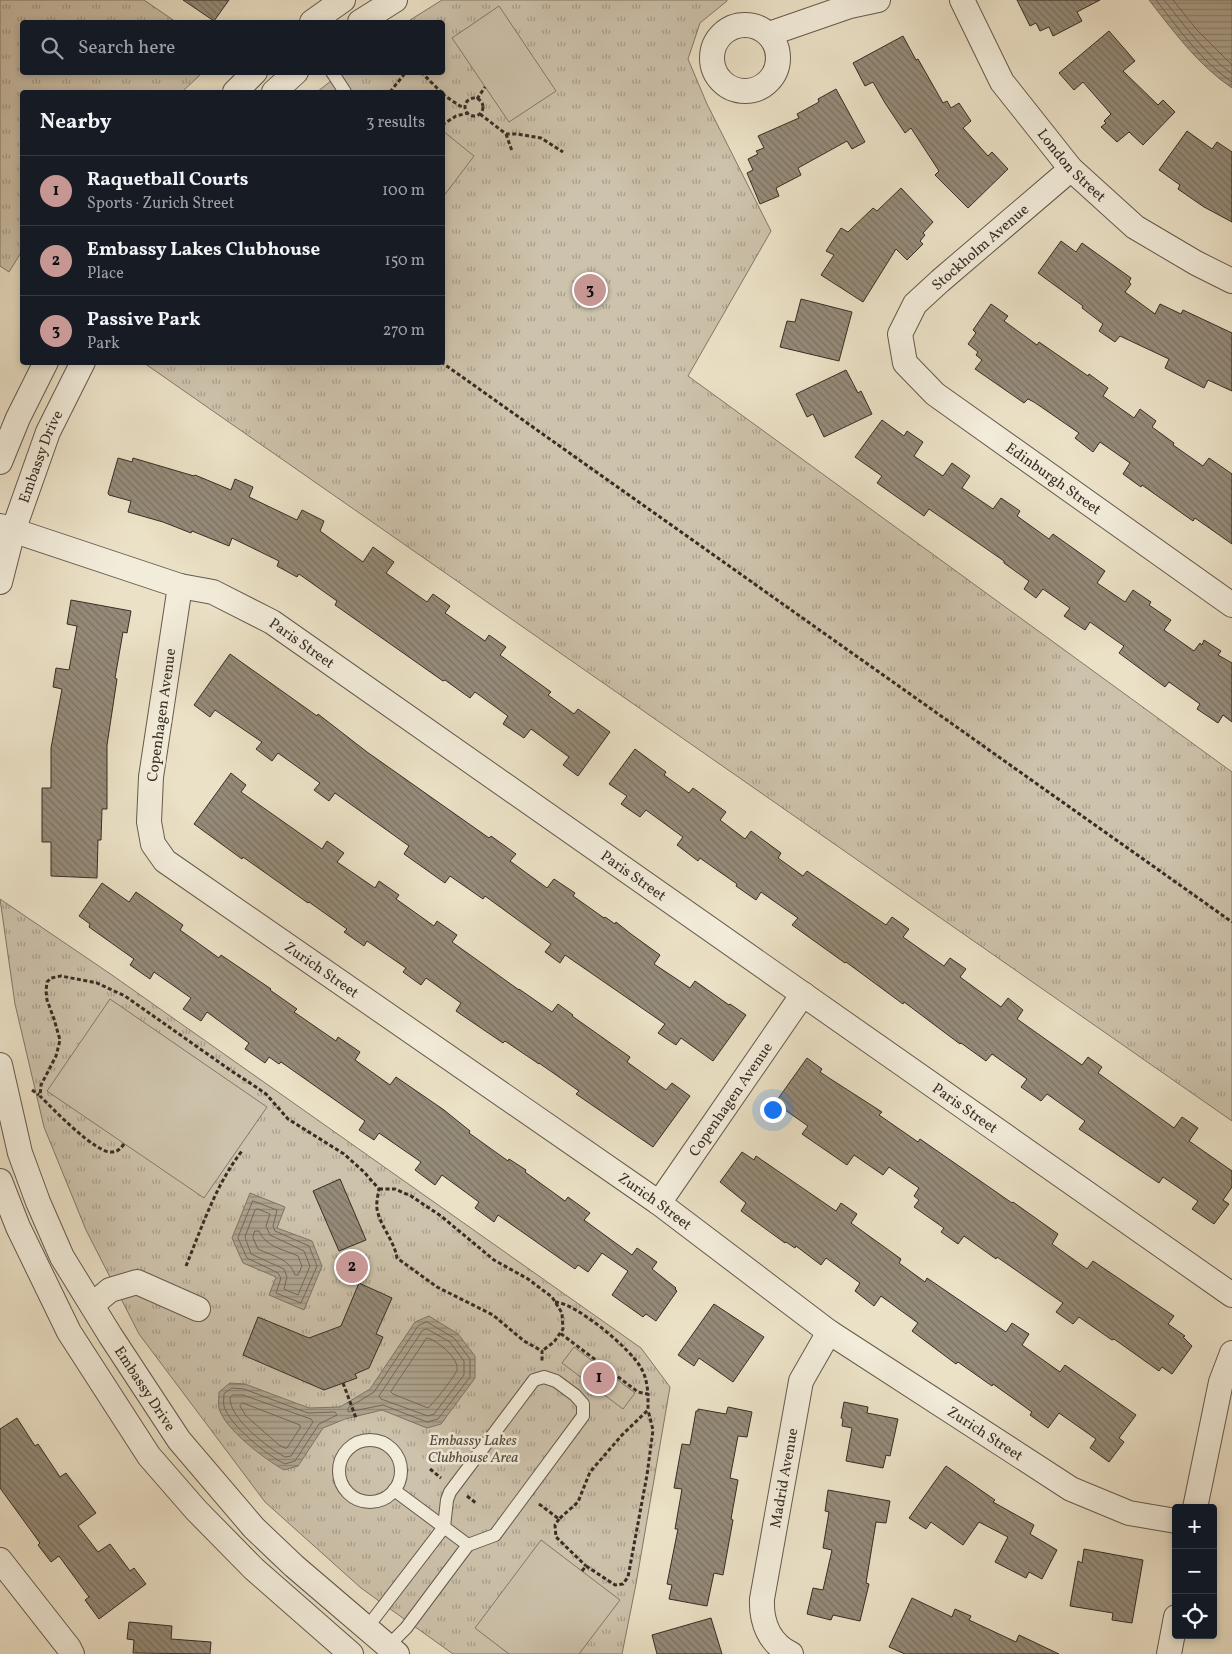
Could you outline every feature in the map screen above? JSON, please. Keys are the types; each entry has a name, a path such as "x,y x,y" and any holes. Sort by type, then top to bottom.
{"street":[{"path":"363,20 395,0"},
{"path":"769,34 850,6 878,0"},
{"name":"London Street","path":"962,0 1002,82 1071,169 1135,227 1232,281"},
{"path":"238,90 252,75"},
{"path":"276,90 293,75"},
{"name":"Stockholm Avenue","path":"900,334 915,304 1071,169"},
{"name":"Edinburgh Street","path":"900,334 904,363 935,394 1232,605"},
{"path":"0,462 18,418 44,365"},
{"name":"Embassy Drive","path":"0,582 7,528 48,432 82,365"},
{"name":"Paris Street","path":"7,528 180,586 213,592 272,622 1232,1295"},
{"name":"Copenhagen Avenue","path":"153,844 149,822 151,777 180,586"},
{"name":"Zurich Street","path":"153,844 165,861 659,1203 829,1332 1071,1489 1129,1513 1172,1520"},
{"name":"Copenhagen Avenue","path":"659,1203 803,994"},
{"name":"Embassy Drive","path":"0,1065 6,1124 20,1153 62,1258 110,1335 186,1448 254,1528 389,1652"},
{"path":"0,1181 18,1227 69,1332 149,1456 196,1510 254,1569 348,1653 366,1629"},
{"path":"92,1305 110,1290 138,1282 198,1309"},
{"name":"Madrid Avenue","path":"791,1654 776,1642 766,1630 761,1614 762,1599 801,1381 829,1332"},
{"path":"1196,1504 1221,1382 1232,1353"},
{"path":"0,1560 72,1654"},
{"path":"1169,1654 1172,1638"}],"lane":[{"path":"334,75 345,90"},
{"path":"366,1629 444,1527 447,1500 450,1492 534,1380 544,1377 556,1381 575,1395 583,1404 583,1416 495,1535 468,1545 389,1652"},
{"path":"367,1440 379,1441 390,1447 398,1456 401,1468 400,1480 394,1490 385,1498 374,1502 362,1500 351,1495 343,1486 340,1474 341,1462 346,1451 355,1444 367,1440"},
{"path":"394,1490 468,1545"}],"path":[{"path":"392,90 404,75"},
{"path":"424,75 439,90"},
{"path":"478,99 485,87"},
{"path":"445,95 460,106 466,107"},
{"path":"478,99 469,100 466,107 468,113 472,116 480,114"},
{"path":"478,99 483,106 480,114"},
{"path":"445,123 456,116 468,113"},
{"path":"480,114 506,134 512,151"},
{"path":"506,134 541,138 563,152"},
{"path":"445,365 1232,922"},
{"path":"40,1096 41,1085 56,1056 60,1040 47,1000 47,982 51,978 62,976 97,983 125,996 266,1094 288,1119 344,1154 379,1188 395,1189 411,1196 441,1216 494,1260 528,1279 552,1297 562,1313 563,1329 554,1342 542,1351"},
{"path":"32,1090 99,1148 106,1152 113,1152 119,1150 124,1144"},
{"path":"186,1266 211,1204 232,1164 242,1151"},
{"path":"379,1188 377,1208 398,1258 437,1287 493,1315 524,1341 542,1351"},
{"path":"555,1302 562,1303 594,1322 627,1349 641,1368 647,1382 648,1410 653,1430 647,1475 628,1577 623,1584 615,1585 586,1566 556,1537 555,1524 578,1502 590,1472 622,1435 648,1410"},
{"path":"560,1333 638,1392 648,1394"},
{"path":"541,1378 542,1351"},
{"path":"343,1383 356,1418"},
{"path":"526,1493 559,1519"},
{"path":"582,1571 586,1566"}],"green space":[{"path":"0,0 144,0 173,20 20,20 20,75 200,75 184,90 20,90 20,254 9,272 0,266"},
{"path":"442,0 727,0 700,23 688,59 707,104 771,231 688,376 1232,772 1232,1121 147,365 445,365 445,90 320,90 338,75 445,75 445,20 410,20"},
{"path":"499,6 556,91 509,122 452,38"},
{"path":"445,133 474,156 445,194"},
{"name":"Embassy Lakes Clubhouse Area","path":"0,899 112,975 641,1348 670,1387 622,1654 453,1654 361,1588 265,1502 139,1334 86,1230 44,1127 15,1004"},
{"path":"110,999 267,1107 204,1198 47,1091"},
{"path":"574,1347 635,1393 623,1409 562,1363"},
{"path":"541,1540 620,1600 579,1654 509,1654 475,1628"}],"water":[{"path":"1149,0 1232,0 1232,88 1197,58"},
{"path":"250,1193 285,1207 277,1228 312,1241 322,1266 304,1310 269,1295 276,1277 243,1263 232,1238"},
{"path":"429,1316 458,1334 475,1356 475,1378 441,1424 427,1428 382,1410 345,1419 323,1428 298,1466 284,1470 247,1443 222,1416 219,1408 219,1392 230,1383 245,1384 309,1408 340,1407 370,1389 415,1322"}],"building":[{"path":"183,0 229,0 215,20"},
{"path":"1017,0 1100,0 1077,12 1082,21 1053,36 1049,27 1040,31 1036,23 1030,26"},
{"path":"1109,31 1135,61 1123,71 1158,105 1163,100 1175,112 1143,145 1129,132 1117,142 1101,127 1106,123 1104,121 1111,114 1083,82 1074,90 1059,73"},
{"path":"903,36 943,103 947,101 951,108 959,103 971,121 963,128 988,156 992,152 1008,169 968,208 935,175 939,171 911,128 905,133 873,82 865,86 853,63"},
{"path":"836,89 865,142 852,149 847,141 798,168 801,175 776,188 779,196 760,204 747,173 753,170 748,159 758,154 756,151 764,148 758,136 799,118 797,114 819,102 818,99"},
{"path":"1187,131 1212,149 1217,142 1232,152 1232,222 1204,207 1178,189 1180,185 1159,170"},
{"path":"901,188 933,222 923,233 925,235 920,241 923,244 907,260 896,249 863,302 821,275 834,255 826,251 841,228 848,232 873,208 877,211"},
{"path":"1061,241 1076,252 1082,243 1131,278 1129,282 1131,284 1125,292 1155,314 1160,304 1181,314 1183,310 1232,333 1232,391 1208,380 1204,388 1165,368 1169,359 1120,336 1115,342 1099,331 1103,324 1082,308 1083,306 1038,273"},
{"path":"801,299 852,312 839,361 780,347 787,321 795,322"},
{"path":"991,304 1008,316 1004,321 1037,345 1039,342 1108,388 1103,396 1134,418 1140,409 1156,421 1152,427 1174,443 1173,445 1203,466 1209,458 1232,474 1232,544 1195,518 1193,521 1123,474 1130,463 1100,442 1093,452 1075,438 1079,433 1034,402 1028,399 1024,403 975,369 982,360 976,355 978,352 968,344 976,333 973,330"},
{"path":"846,370 858,393 861,391 872,414 824,437 813,414 807,417 796,394"},
{"path":"882,420 904,436 907,431 923,442 914,456 943,476 952,463 970,476 962,488 993,509 1001,498 1020,511 1017,516 1049,539 1053,534 1105,571 1097,583 1125,602 1133,590 1151,602 1149,605 1171,620 1164,630 1194,651 1200,643 1202,645 1204,640 1221,651 1218,655 1232,663 1232,722 1223,715 1218,723 1197,709 1200,704 1169,682 1165,687 1119,653 1124,646 1090,622 1085,630 1064,616 1070,608 1043,589 1036,598 1024,589 1029,581 1004,563 1004,561 929,509 924,516 877,483 882,476 855,457"},
{"path":"118,458 132,462 133,458 195,475 231,490 235,479 253,487 249,497 297,520 302,510 324,521 320,531 363,562 373,547 394,562 386,573 427,602 433,594 450,606 445,613 485,641 489,635 506,647 500,655 551,692 548,695 574,714 578,709 610,732 578,776 563,765 569,757 531,729 524,738 503,724 508,716 475,692 470,698 445,680 443,681 335,605 337,601 299,574 297,577 277,566 279,561 232,538 229,546 192,531 191,533 163,522 128,512 131,501 109,495 108,493"},
{"path":"71,600 131,611 127,633 123,632 115,678 117,679 107,745 107,809 102,809 101,840 98,840 97,878 51,876 51,842 42,842 42,788 51,788 51,748 62,689 53,687 56,668 69,670 77,626 67,624"},
{"path":"230,654 317,716 318,714 367,752 489,838 491,836 516,854 510,861 547,888 554,879 575,893 573,896 604,918 615,924 616,922 660,955 654,964 690,988 695,981 746,1015 713,1061 681,1038 676,1045 658,1033 665,1024 565,955 560,963 545,952 551,944 485,896 483,899 450,876 445,883 404,854 409,846 335,793 329,801 314,790 320,783 278,753 272,761 256,749 262,742 215,710 210,717 194,705"},
{"path":"635,749 666,772 664,775 689,793 693,788 726,812 720,820 745,839 751,831 781,853 778,858 803,876 807,871 886,925 892,917 909,929 903,937 944,966 950,958 966,969 960,977 1001,1007 1008,998 1023,1010 1017,1019 1082,1065 1088,1057 1102,1067 1098,1073 1174,1128 1182,1117 1198,1128 1189,1141 1232,1171 1232,1187 1223,1200 1229,1204 1214,1224 1192,1209 1198,1201 1163,1177 1159,1183 1079,1129 1085,1121 1047,1094 1041,1101 1021,1087 1027,1079 992,1054 986,1061 960,1044 904,1002 903,1004 792,925 798,918 761,892 756,900 700,858 698,861 677,845 683,837 646,810 640,817 621,804 627,796 609,784"},
{"path":"231,773 246,785 241,792 322,849 327,841 344,853 337,862 375,888 379,881 399,895 396,899 434,926 437,921 457,935 452,942 552,1012 558,1004 630,1057 627,1062 666,1090 672,1083 690,1096 653,1147 576,1094 579,1091 539,1063 505,1041 503,1043 456,1011 461,1003 426,978 421,985 403,972 406,968 367,941 364,946 344,932 347,929 243,857 242,859 194,824"},
{"path":"102,883 129,902 136,892 183,925 180,930 219,958 221,955 271,989 297,1009 294,1012 336,1041 338,1037 360,1052 355,1060 390,1085 396,1077 444,1110 470,1131 469,1133 508,1161 509,1159 526,1170 525,1172 565,1201 568,1197 590,1213 584,1220 632,1255 637,1248 657,1262 652,1269 676,1288 677,1291 656,1321 646,1314 643,1317 612,1295 628,1271 602,1253 588,1272 578,1265 575,1269 498,1215 494,1222 475,1208 479,1202 442,1175 435,1185 415,1170 421,1162 379,1133 374,1140 359,1130 365,1121 281,1062 279,1064 269,1057 265,1063 245,1049 249,1043 207,1012 201,1021 183,1009 191,998 154,972 150,979 130,965 134,959 89,927 90,924 79,916"},
{"path":"807,1058 822,1069 820,1072 882,1112 879,1115 918,1142 920,1139 1058,1234 1052,1244 1087,1269 1093,1261 1174,1316 1168,1324 1185,1336 1183,1337 1192,1346 1172,1374 1162,1367 1159,1371 1079,1317 1073,1324 1056,1312 1063,1303 997,1257 996,1259 964,1236 958,1244 941,1232 944,1228 914,1207 919,1200 914,1196 919,1188 889,1167 883,1175 854,1155 847,1165 802,1134 808,1126 775,1103"},
{"path":"742,1152 754,1160 756,1156 836,1211 841,1203 857,1214 851,1223 901,1259 899,1263 925,1282 927,1278 1006,1332 1012,1323 1029,1334 1022,1345 1060,1372 1065,1365 1136,1415 1119,1438 1124,1442 1109,1462 1090,1448 1096,1439 1059,1413 1048,1428 1030,1415 1032,1412 993,1384 992,1386 958,1362 956,1364 912,1331 918,1323 881,1296 874,1306 855,1291 860,1283 826,1258 821,1265 796,1246 795,1248 785,1243 741,1211 746,1203 720,1182"},
{"path":"340,1179 366,1240 339,1251 313,1191"},
{"path":"359,1283 392,1298 376,1334 383,1337 369,1368 355,1374 357,1378 324,1390 243,1355 258,1317 309,1338 341,1326"},
{"path":"714,1304 764,1337 733,1382 699,1358 694,1366 678,1355"},
{"path":"844,1402 868,1407 867,1413 898,1419 890,1456 886,1455 883,1468 846,1461 852,1428 842,1426 843,1419 841,1418"},
{"path":"728,1407 752,1412 747,1437 738,1436 730,1478 738,1480 723,1575 714,1573 707,1606 669,1599 672,1585 667,1584 678,1529 675,1529 682,1489 674,1488 682,1444 690,1445 696,1411 698,1409 726,1414"},
{"path":"17,1418 35,1446 38,1444 60,1477 66,1473 96,1513 78,1526 98,1552 110,1544 130,1571 134,1568 146,1584 99,1619 85,1600 89,1597 59,1556 51,1562 38,1545 40,1543 0,1488 0,1429"},
{"path":"946,1466 995,1500 993,1502 1034,1525 1030,1534 1057,1550 1042,1579 1029,1572 1026,1578 995,1562 1008,1537 979,1522 963,1545 931,1522 926,1529 909,1518"},
{"path":"828,1490 890,1501 886,1523 876,1522 866,1583 869,1584 860,1621 833,1615 831,1620 807,1614 813,1588 823,1590 832,1550 823,1548 829,1512 825,1511"},
{"path":"1084,1549 1143,1560 1132,1623 1112,1620 1113,1613 1070,1606 1078,1561 1082,1563"},
{"path":"912,1598 952,1617 955,1609 971,1616 969,1620 1016,1642 1019,1635 1059,1654 905,1654 889,1647"},
{"path":"711,1618 722,1654 657,1654 652,1635"},
{"path":"129,1622 172,1626 171,1639 211,1642 210,1654 133,1653 134,1640 127,1639"}],"place":[{"name":"Passive Park","path":"590,290"},
{"name":"Embassy Lakes Clubhouse","path":"352,1267"},
{"name":"Raquetball Courts","path":"599,1378"}]}
